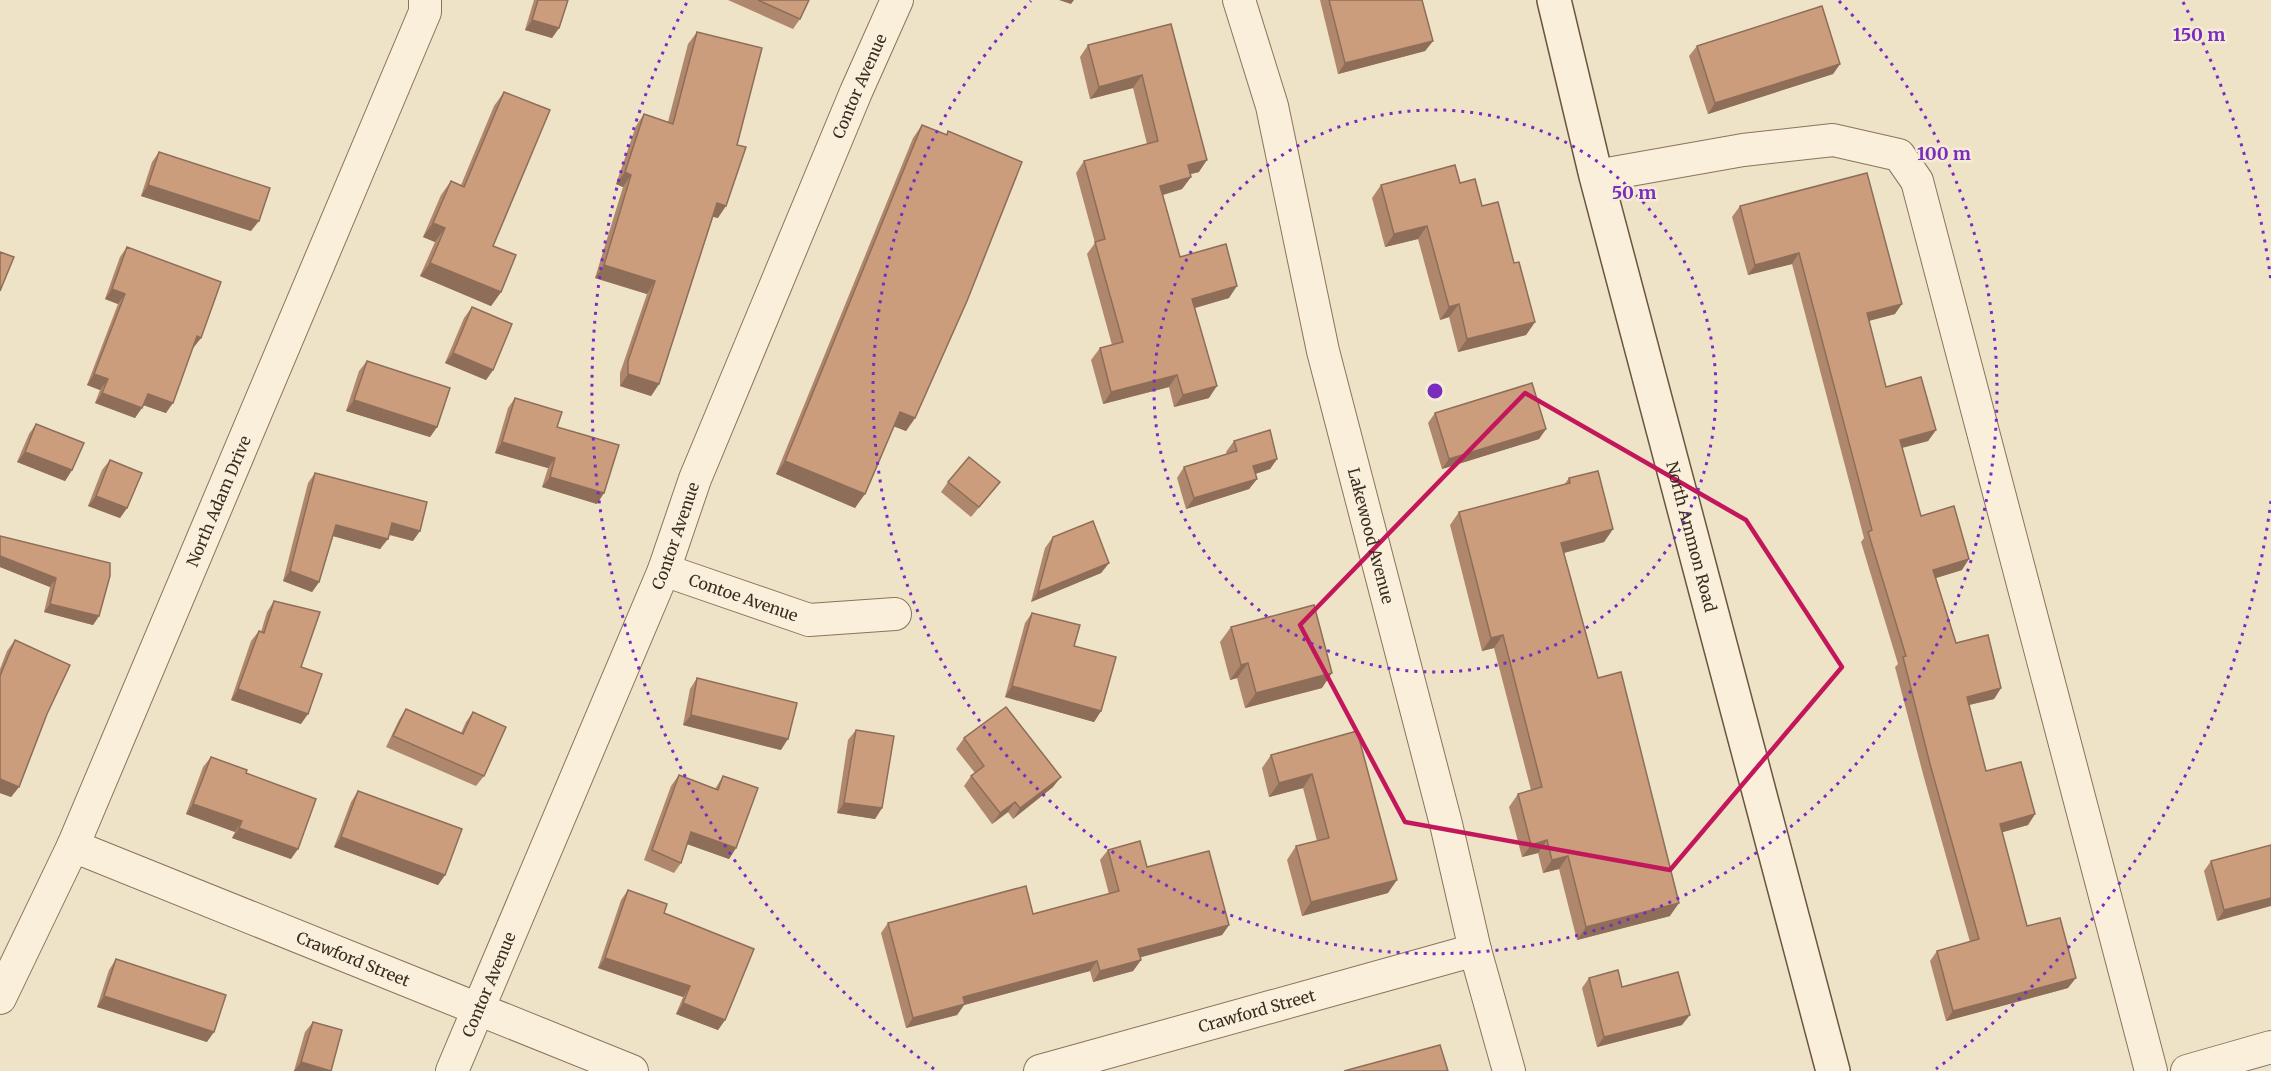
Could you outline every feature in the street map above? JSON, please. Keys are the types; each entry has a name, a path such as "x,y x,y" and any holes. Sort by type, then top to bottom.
{"main road":[{"name":"North Ammon Road","path":"1554,0 1596,176 1833,1071"}],"street":[{"name":"North Adam Drive","path":"0,998 73,846 420,23 425,0"},
{"name":"Contor Avenue","path":"452,1071 664,570 695,479 897,0"},
{"name":"Lakewood Avenue","path":"1239,0 1272,106 1323,351 1446,824 1475,950 1509,1071"},
{"path":"1596,176 1743,150 1833,140 1899,155 1917,181 2151,1071"},
{"name":"Contoe Avenue","path":"664,570 809,620 895,614"},
{"name":"Crawford Street","path":"73,846 632,1071"},
{"name":"Crawford Street","path":"1060,1068 1475,950"},
{"path":"2187,1071 2271,1047"}],"highlighted area":[{"path":"1525,393 1746,520 1842,667 1670,870 1405,822 1300,625"}],"building":[{"path":"538,0 568,0 559,28 532,20"},
{"path":"758,0 809,0 800,19"},
{"path":"1329,0 1422,0 1433,41 1345,63"},
{"path":"1822,6 1840,64 1715,103 1697,46"},
{"path":"1171,24 1207,160 1188,165 1191,177 1160,186 1180,257 1226,244 1237,286 1192,299 1217,386 1183,395 1177,375 1111,392 1100,348 1123,342 1095,242 1105,239 1084,161 1158,141 1142,75 1099,87 1088,45"},
{"path":"697,32 762,48 737,145 746,147 726,206 717,203 659,384 628,374 628,361 655,281 604,265 631,175 625,172 644,114 673,124"},
{"path":"504,92 550,110 493,246 516,255 501,292 430,263 445,228 433,223 451,181 464,187"},
{"path":"922,125 947,135 948,131 1022,162 967,301 915,418 900,412 865,494 785,461"},
{"path":"159,152 270,188 259,221 148,185"},
{"path":"1455,165 1460,183 1475,179 1482,206 1498,202 1514,263 1519,262 1535,322 1467,339 1459,304 1449,307 1427,226 1394,234 1381,185"},
{"path":"1867,173 1902,304 1867,313 1886,387 1921,377 1936,430 1900,440 1921,516 1954,506 1969,559 1933,570 1956,643 1988,635 2001,688 1967,697 1986,771 2021,762 2035,814 2000,824 2027,926 2060,918 2076,978 1953,1011 1937,951 1979,939 1930,764 1903,657 1906,656 1868,532 1872,530 1799,253 1755,265 1740,206"},
{"path":"127,247 221,282 201,338 197,336 173,403 148,394 142,408 102,393 108,379 94,374 125,294 112,289"},
{"path":"0,252 14,257 0,291"},
{"path":"472,307 512,324 493,370 453,353"},
{"path":"367,361 450,388 437,427 354,400"},
{"path":"1532,383 1546,429 1449,459 1435,413"},
{"path":"515,398 562,412 557,427 619,445 604,493 550,477 555,458 502,442"},
{"path":"36,424 84,443 72,470 25,452"},
{"path":"1270,430 1277,459 1253,466 1257,479 1194,498 1184,467 1237,451 1234,441"},
{"path":"969,457 1000,482 979,507 948,482"},
{"path":"110,460 142,473 127,508 96,496"},
{"path":"1598,471 1613,529 1561,543 1598,678 1621,672 1679,903 1586,927 1568,856 1552,860 1547,840 1531,845 1518,794 1542,787 1503,635 1491,638 1459,512 1570,483 1569,478"},
{"path":"315,473 427,502 420,531 392,523 388,539 336,525 319,582 290,571"},
{"path":"1093,521 1109,563 1038,592 1053,537"},
{"path":"0,536 110,563 110,576 99,616 50,604 56,578 0,556"},
{"path":"274,601 320,612 301,667 322,674 308,714 238,689 259,631 264,633"},
{"path":"1314,605 1332,673 1256,693 1248,663 1241,665 1231,627"},
{"path":"1032,613 1080,625 1074,646 1116,657 1101,711 1012,686"},
{"path":"15,640 70,665 47,714 19,787 0,779 0,676"},
{"path":"697,678 797,703 788,739 691,715"},
{"path":"1006,707 1061,777 1020,808 1015,802 1000,813 971,776 984,766 964,738"},
{"path":"406,709 463,734 473,712 506,727 484,776 393,736"},
{"path":"856,730 894,736 882,808 844,803"},
{"path":"1357,731 1397,880 1311,902 1296,846 1329,838 1312,774 1279,783 1271,755"},
{"path":"211,757 247,770 246,773 316,799 298,849 239,828 242,821 193,804"},
{"path":"679,775 718,790 723,776 758,788 736,848 691,832 681,863 652,850"},
{"path":"358,791 462,829 445,875 341,837"},
{"path":"1140,841 1147,867 1209,851 1229,925 1138,949 1141,960 1100,971 1097,961 963,997 965,1004 913,1018 888,923 1026,886 1033,914 1119,891 1108,850"},
{"path":"2271,845 2271,898 2224,910 2211,861"},
{"path":"628,890 667,904 664,913 754,949 725,1020 683,1003 690,986 605,958"},
{"path":"116,959 226,995 214,1032 104,996"},
{"path":"1618,970 1622,987 1678,972 1690,1015 1604,1037 1589,978"},
{"path":"313,1022 342,1030 331,1071 301,1062"},
{"path":"1440,1045 1448,1071 1344,1071"}]}
